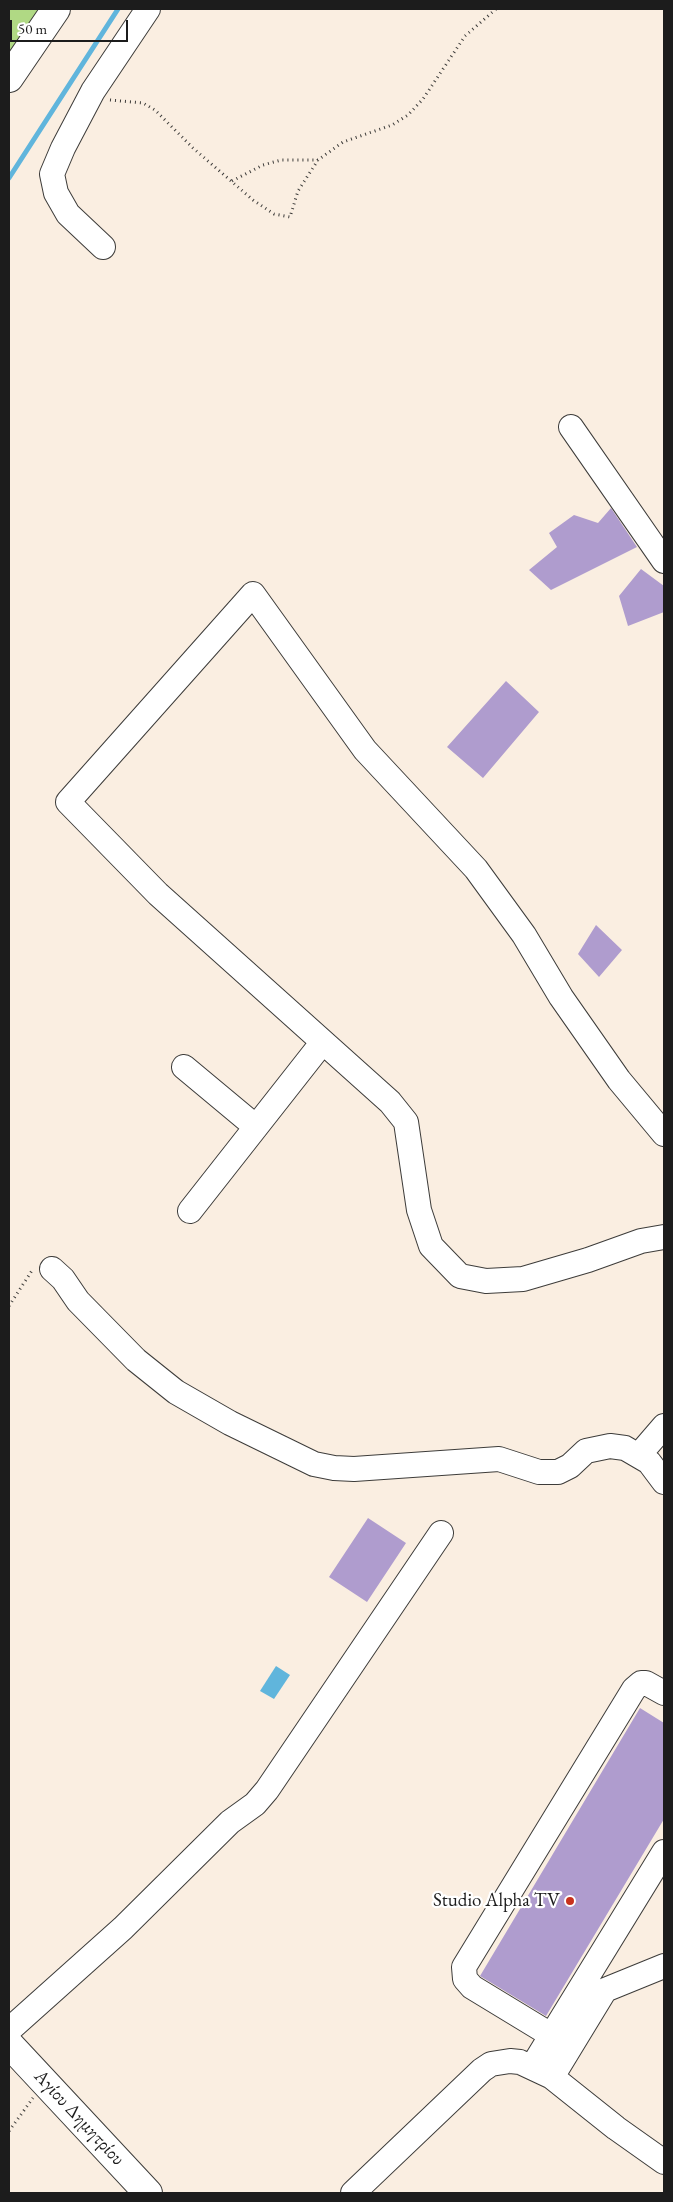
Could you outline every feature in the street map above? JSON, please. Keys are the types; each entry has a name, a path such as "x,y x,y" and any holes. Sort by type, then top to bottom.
{"main road":[{"path":"9,78 56,9"},
{"name":"Αγίου Δημητρίου","path":"9,2044 148,2193"}],"street":[{"path":"103,247 68,214 56,193 52,174 63,148 93,91 148,9"},
{"path":"571,427 664,561"},
{"path":"664,1134 618,1080 562,997 524,935 476,869 365,750 252,594 68,802 158,894 390,1102 406,1122 419,1210 431,1246 460,1276 486,1281 523,1279 588,1260 641,1241 664,1237"},
{"path":"190,1211 322,1043"},
{"path":"184,1067 256,1127"},
{"path":"52,1269 63,1279 78,1301 136,1360 176,1392 230,1423 314,1464 354,1469 500,1459 539,1472 558,1472 570,1466 586,1451 610,1446 625,1448 639,1455 649,1462 664,1482"},
{"path":"639,1455 664,1426"},
{"path":"9,2030 123,1928 230,1822 255,1804 267,1790 441,1533"},
{"path":"551,2035 472,1988 465,1979 464,1967 634,1689 646,1683 664,1693"},
{"path":"542,2072 551,2035 664,1852"},
{"path":"542,2072 605,1990 664,1966"},
{"path":"353,2193 482,2070 491,2064 510,2061 542,2072 664,2162"}],"path":[{"path":"93,91 108,100 143,103 155,110 199,154 265,209 274,214 290,217 298,191 318,160 344,142 392,125 408,115 423,99 465,36 496,9"},
{"path":"232,181 262,165 281,160 318,160"},
{"path":"9,1306 29,1272 36,1267 52,1269"},
{"path":"9,2131 45,2082"}],"green space":[{"path":"9,9 40,9 9,55"}],"water":[{"path":"276,1666 290,1675 274,1699 260,1691"}],"building":[{"path":"611,508 637,547 551,590 529,570 557,547 549,533 574,515 598,523"},
{"path":"641,569 664,586 664,612 628,626 619,596"},
{"path":"506,681 539,712 483,778 447,747"},
{"path":"596,925 622,950 599,977 578,954"},
{"path":"368,1518 406,1543 367,1602 329,1577"},
{"name":"Studio Alpha TV","path":"640,1708 664,1723 664,1819 546,2016 480,1976"}],"waterway":[{"path":"9,178 118,9"}],"place":[{"name":"Studio Alpha TV","path":"570,1901"}]}
